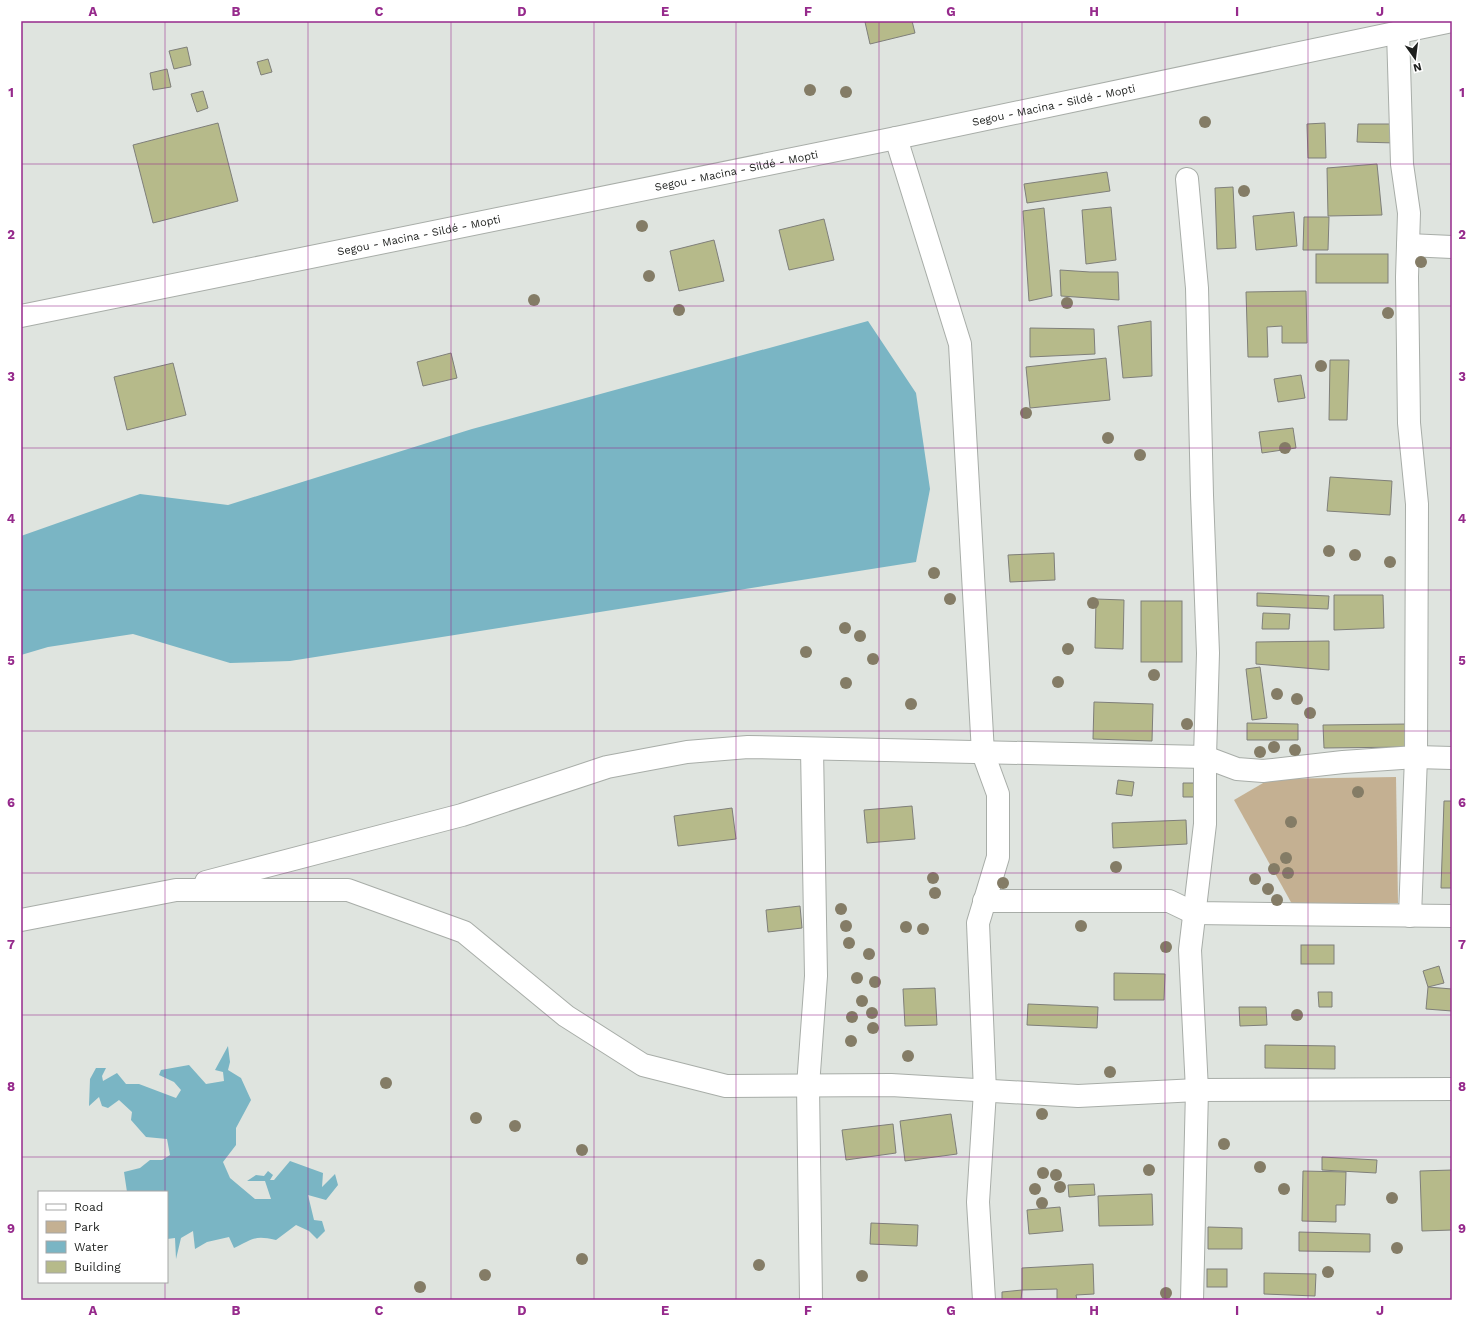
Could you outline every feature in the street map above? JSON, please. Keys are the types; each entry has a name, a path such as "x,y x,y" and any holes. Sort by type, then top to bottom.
{"street":[{"name":"Segou - Macina - Sildé - Mopti","path":"21,316 896,138 1452,21"},
{"path":"1398,32 1402,164 1409,213 1409,423 1417,504 1416,757 1410,916"},
{"path":"896,138 960,344 983,753 998,794 998,857 978,923 985,1091 978,1202 984,1300"},
{"path":"1187,179 1197,288 1202,495 1208,653 1205,824 1190,950 1196,1090 1192,1300"},
{"path":"1408,245 1452,246"},
{"path":"21,920 176,890 462,815 607,768 687,752 748,747 1205,757 1237,769 1262,771 1343,762 1416,757 1452,758"},
{"path":"811,1300 808,1086 816,976 812,749"},
{"path":"176,890 348,890 464,932 566,1016 643,1065 726,1086 891,1085 1078,1096 1196,1090 1452,1089"},
{"path":"984,901 1169,901 1194,913 1452,916"}],"green space":[{"path":"1396,777 1398,903 1292,904 1234,800 1270,779"}],"water":[{"path":"868,321 916,393 930,489 916,562 290,661 230,663 133,634 48,647 21,655 21,536 140,494 228,505 472,429"},
{"path":"228,1046 230,1062 228,1070 241,1078 251,1100 236,1128 236,1145 223,1162 230,1178 255,1199 271,1199 265,1181 247,1181 256,1175 264,1176 268,1171 273,1175 270,1180 274,1180 290,1161 323,1173 322,1187 335,1174 338,1185 326,1200 308,1195 314,1220 322,1221 325,1231 317,1239 309,1231 296,1225 276,1240 258,1238 250,1240 234,1248 229,1237 207,1242 195,1249 193,1231 181,1238 176,1259 175,1238 168,1239 168,1191 127,1191 124,1172 140,1168 150,1160 162,1160 170,1155 167,1139 146,1137 131,1120 132,1112 119,1100 108,1108 102,1106 99,1097 89,1106 90,1079 96,1068 106,1068 102,1076 103,1081 117,1073 126,1084 139,1084 176,1098 181,1090 174,1082 159,1075 161,1070 189,1065 206,1084 224,1081 223,1072 215,1070"}],"building":[{"path":"912,21 915,33 870,44 865,22"},
{"path":"187,47 191,65 174,69 169,51"},
{"path":"268,59 272,72 261,75 257,62"},
{"path":"167,69 171,87 153,90 150,73"},
{"path":"203,91 208,108 197,112 191,94"},
{"path":"218,123 238,201 153,223 133,145"},
{"path":"1325,123 1326,158 1308,158 1307,124"},
{"path":"1358,124 1396,124 1396,143 1357,142"},
{"path":"1377,164 1382,215 1328,216 1327,168"},
{"path":"1107,172 1110,191 1027,203 1024,184"},
{"path":"1233,187 1236,248 1217,249 1215,188"},
{"path":"1111,207 1116,260 1086,264 1082,210"},
{"path":"1044,208 1052,296 1029,301 1023,211"},
{"path":"1294,212 1297,246 1256,250 1253,216"},
{"path":"1304,217 1329,217 1328,250 1303,250"},
{"path":"824,219 834,260 789,270 779,230"},
{"path":"714,240 724,281 679,291 670,251"},
{"path":"1316,254 1388,254 1388,283 1316,283"},
{"path":"1060,270 1118,272 1119,300 1061,296"},
{"path":"1306,291 1307,343 1282,343 1282,326 1267,327 1268,357 1248,357 1246,292"},
{"path":"1151,321 1152,376 1123,378 1118,326"},
{"path":"1030,328 1094,329 1095,354 1030,357"},
{"path":"451,353 457,378 423,386 417,362"},
{"path":"1106,358 1110,400 1030,408 1026,367"},
{"path":"1330,360 1349,360 1347,420 1329,420"},
{"path":"173,363 186,415 127,430 114,377"},
{"path":"1301,375 1305,398 1278,402 1274,379"},
{"path":"1293,428 1296,448 1262,453 1259,432"},
{"path":"1330,477 1392,481 1390,515 1327,511"},
{"path":"1054,553 1055,580 1010,582 1008,555"},
{"path":"1257,593 1329,596 1328,609 1257,606"},
{"path":"1334,595 1383,595 1384,628 1334,630"},
{"path":"1096,599 1124,600 1123,649 1095,648"},
{"path":"1141,601 1182,601 1182,662 1141,662"},
{"path":"1263,613 1290,614 1289,629 1262,629"},
{"path":"1329,641 1329,670 1256,664 1256,642"},
{"path":"1260,667 1267,718 1252,720 1246,669"},
{"path":"1094,702 1153,704 1152,741 1093,739"},
{"path":"1247,723 1298,724 1298,740 1247,740"},
{"path":"1408,724 1409,747 1324,748 1323,725"},
{"path":"1118,780 1134,782 1132,796 1116,794"},
{"path":"1183,783 1198,783 1199,797 1183,797"},
{"path":"1444,801 1452,801 1452,888 1441,888"},
{"path":"912,806 915,839 867,843 864,810"},
{"path":"732,808 736,839 678,846 674,816"},
{"path":"1186,820 1187,844 1113,848 1112,823"},
{"path":"800,906 802,928 768,932 766,910"},
{"path":"1301,945 1334,945 1334,964 1301,964"},
{"path":"1439,966 1444,983 1428,987 1423,971"},
{"path":"1114,973 1165,974 1164,1000 1114,1000"},
{"path":"1428,987 1452,989 1452,1011 1426,1009"},
{"path":"935,988 937,1025 905,1026 903,989"},
{"path":"1318,992 1332,992 1332,1007 1319,1007"},
{"path":"1028,1004 1098,1007 1097,1028 1027,1025"},
{"path":"1239,1007 1266,1007 1267,1025 1240,1026"},
{"path":"1265,1045 1335,1046 1335,1069 1265,1068"},
{"path":"951,1114 957,1154 905,1161 900,1121"},
{"path":"893,1124 896,1153 846,1160 842,1130"},
{"path":"1322,1157 1377,1160 1376,1173 1322,1170"},
{"path":"1452,1170 1452,1230 1422,1231 1420,1171"},
{"path":"1303,1171 1346,1172 1345,1205 1336,1205 1336,1222 1302,1221"},
{"path":"1094,1184 1095,1195 1069,1197 1068,1185"},
{"path":"1152,1194 1153,1225 1099,1226 1098,1196"},
{"path":"1060,1207 1063,1231 1029,1234 1027,1210"},
{"path":"871,1223 918,1225 917,1246 870,1244"},
{"path":"1208,1227 1242,1228 1242,1249 1208,1249"},
{"path":"1299,1232 1370,1234 1370,1252 1299,1251"},
{"path":"1093,1264 1094,1294 1076,1295 1077,1300 1057,1300 1057,1289 1022,1290 1022,1268"},
{"path":"1207,1269 1227,1269 1227,1287 1207,1287"},
{"path":"1264,1273 1316,1274 1315,1296 1264,1294"},
{"path":"1022,1290 1021,1300 1002,1300 1002,1292"}]}
